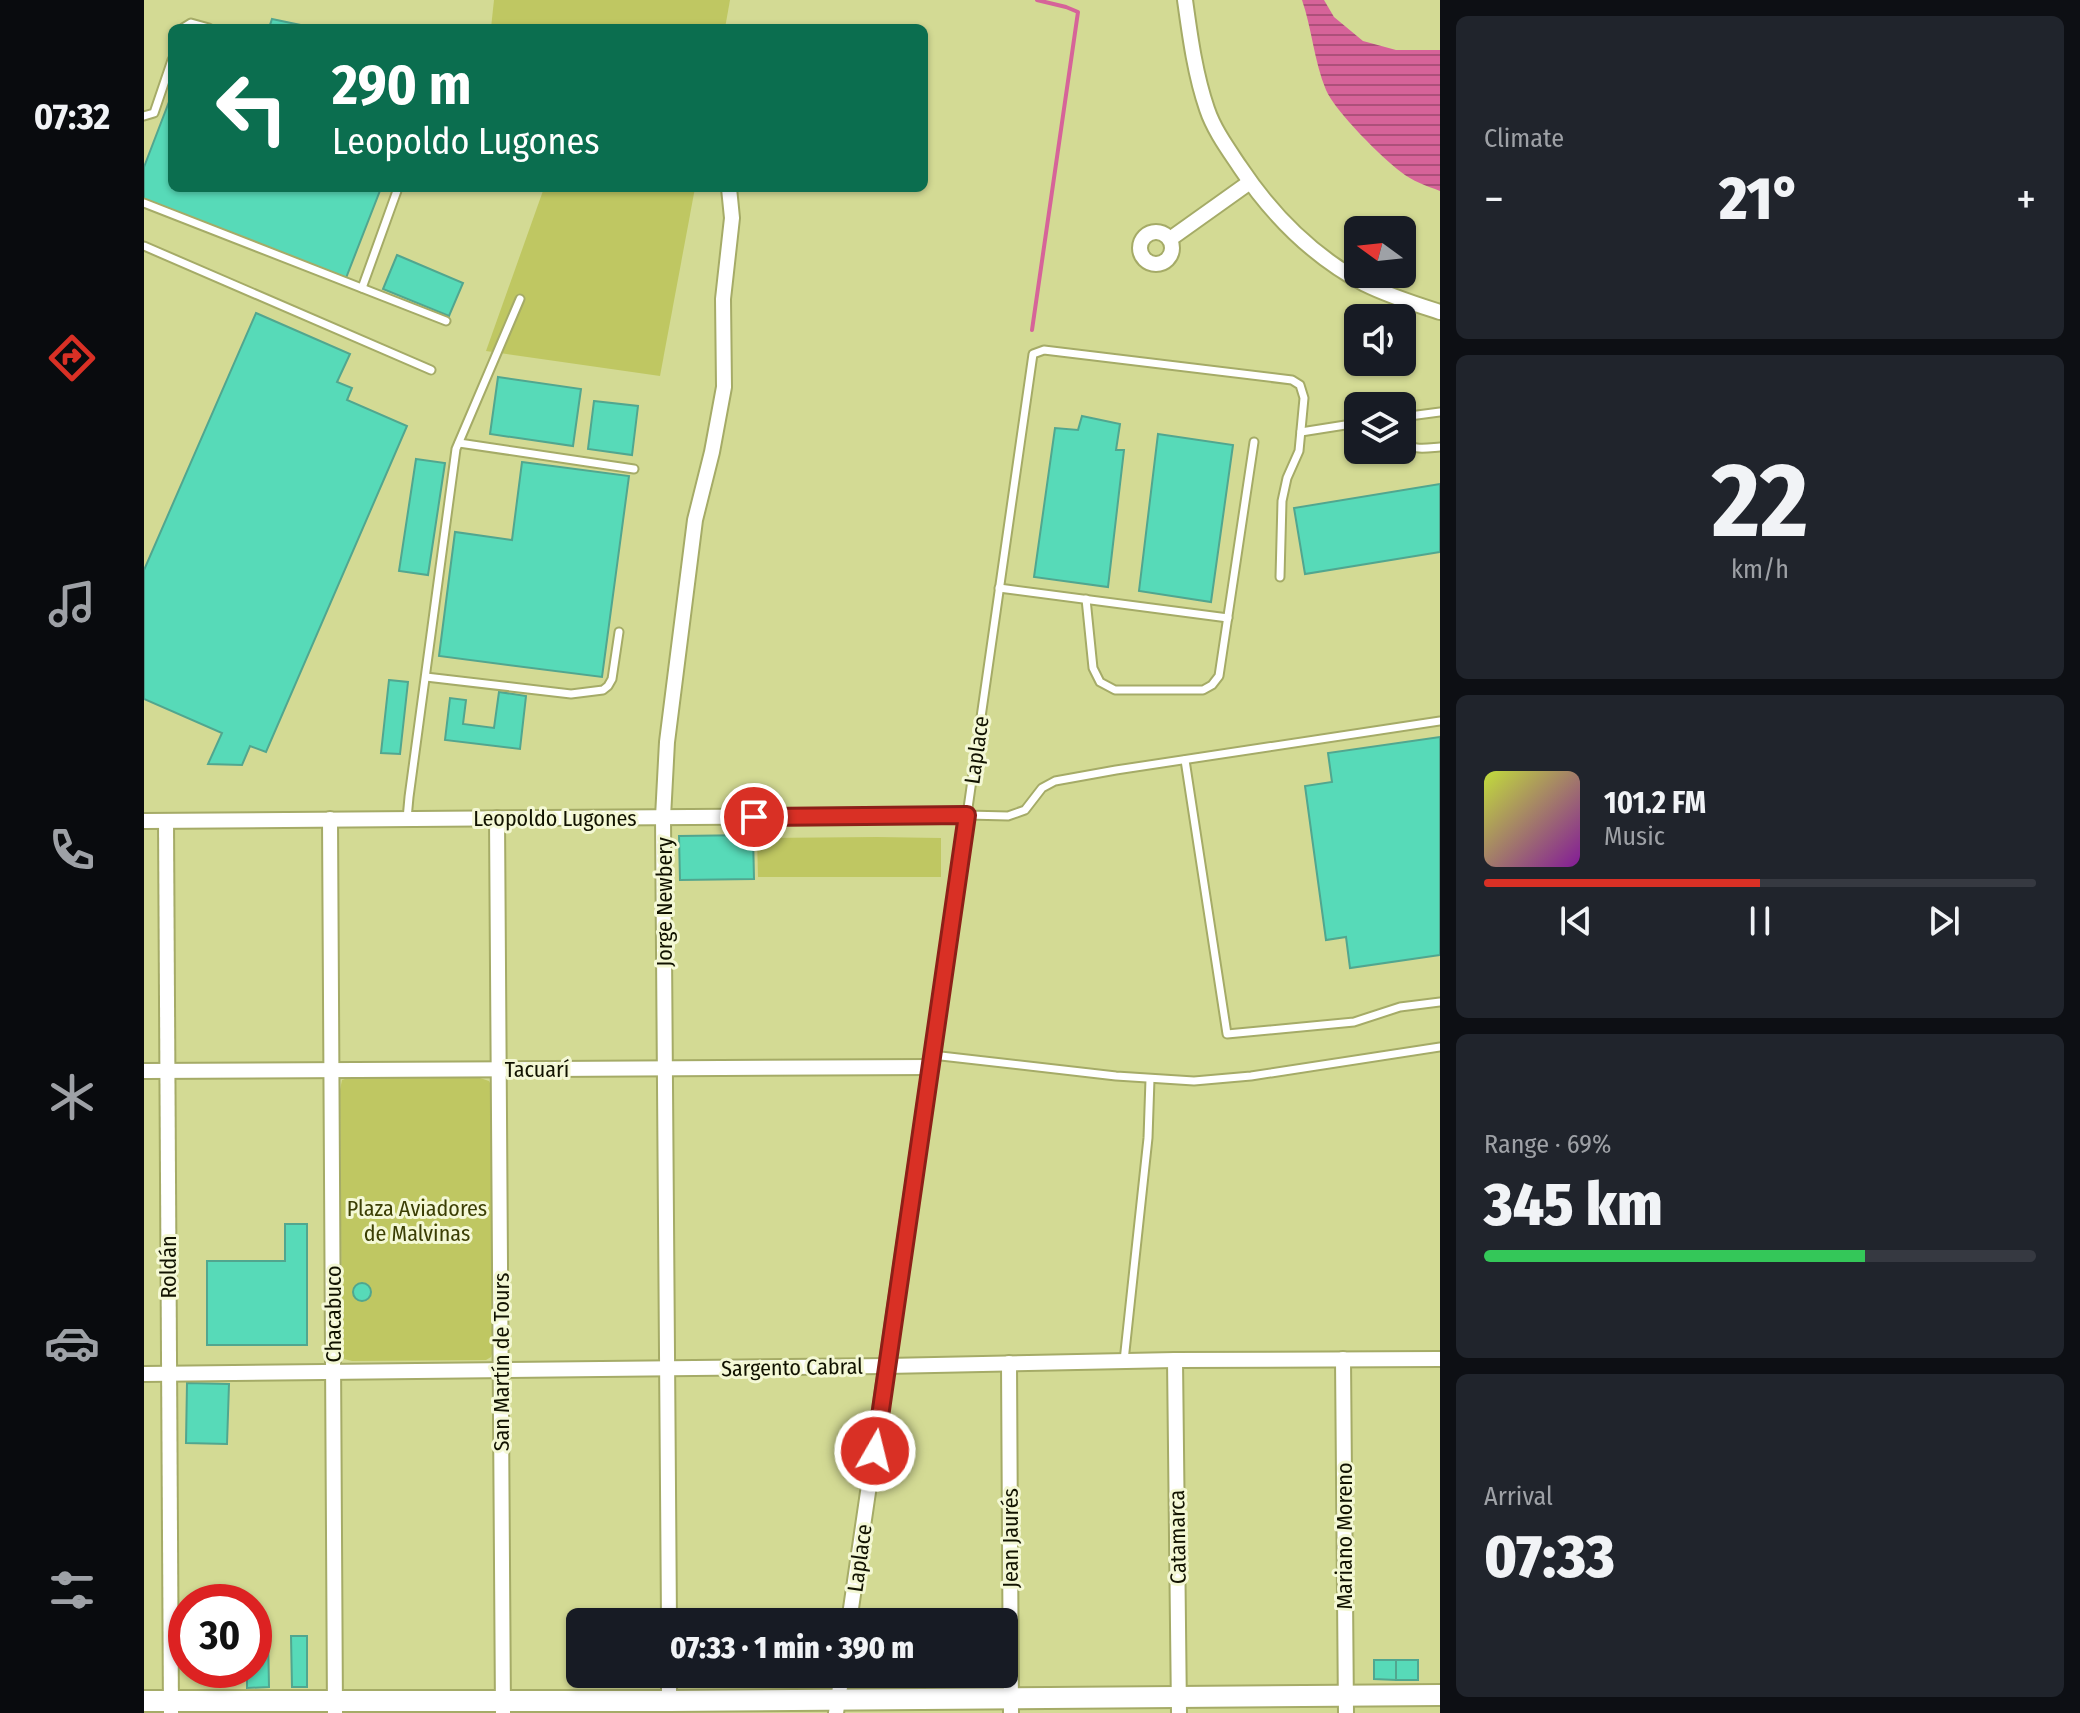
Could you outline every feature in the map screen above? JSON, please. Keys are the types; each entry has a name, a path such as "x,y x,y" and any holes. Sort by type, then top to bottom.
{"street":[{"path":"1185,0 1190,37 1207,109 1220,137 1250,182 1290,228 1319,255 1365,284 1440,312"},
{"path":"1170,239 1250,182"},
{"name":"Jorge Newbery","path":"669,1608 663,817 667,742 695,520 724,387 723,299 732,218 729,192"},
{"name":"Leopoldo Lugones","path":"144,821 967,815"},
{"name":"Laplace","path":"851,1608 967,815"},
{"name":"San Martín de Tours","path":"497,818 503,1707"},
{"name":"Chacabuco","path":"330,819 335,1707"},
{"name":"Roldán","path":"166,821 170,1707"},
{"name":"Tacuarí","path":"144,1071 665,1068 932,1061"},
{"name":"Mariano Moreno","path":"1343,1359 1346,1705"},
{"name":"Sargento Cabral","path":"144,1374 1440,1359"},
{"name":"Catamarca","path":"1175,1360 1179,1706"},
{"name":"Jean Jaurés","path":"1009,1363 1011,1706"},
{"path":"144,1701 170,1707 1179,1706 1346,1705 1440,1695"}],"lane":[{"path":"144,116 154,113 168,72"},
{"path":"362,288 397,192"},
{"path":"144,203 446,321"},
{"path":"144,246 431,370"},
{"path":"407,819 456,449 520,299"},
{"name":"Laplace","path":"967,815 1033,354 1044,350 1292,380 1300,385 1304,398 1301,432"},
{"path":"1416,415 1440,412"},
{"path":"1280,577 1282,501 1287,478 1299,451 1301,432 1344,425"},
{"path":"1086,599 1093,668 1100,682 1115,690 1203,690 1212,685 1219,676 1254,442"},
{"path":"459,443 634,469"},
{"path":"1416,448 1440,447"},
{"path":"999,588 1228,618"},
{"path":"426,677 571,694 603,690 612,679 619,632"},
{"path":"967,815 1008,816 1025,810 1042,788 1055,781 1440,721"},
{"path":"1185,760 1227,1034 1354,1022 1400,1007 1440,1002"},
{"path":"932,1061 1194,1081 1251,1076 1440,1047"},
{"path":"1124,1361 1148,1138 1150,1079"}],"green space":[{"path":"494,0 730,0 726,24 491,24"},
{"path":"543,192 694,192 660,376 486,351"},
{"path":"757,838 941,838 941,877 758,877"},
{"name":"Plaza Aviadores de Malvinas","path":"351,1077 480,1078 489,1081 492,1087 493,1351 486,1360 344,1359 340,1090 342,1080"}],"shaded area":[{"path":"1302,0 1324,0 1334,17 1363,41 1396,50 1440,50 1440,191 1410,178 1393,165 1360,134 1331,99 1319,68"}],"building":[{"path":"272,19 296,24 270,24"},
{"path":"168,104 168,192 379,192 346,278 144,200 144,167"},
{"path":"397,255 463,283 449,316 383,289"},
{"path":"256,313 350,354 337,382 352,388 347,400 407,426 266,752 250,746 242,765 208,764 222,733 144,699 144,570"},
{"path":"498,377 581,389 573,446 490,434"},
{"path":"594,401 638,406 632,455 588,449"},
{"path":"1082,416 1120,424 1116,450 1124,450 1108,587 1034,577 1055,428 1078,430"},
{"path":"1158,434 1233,445 1211,602 1139,591"},
{"path":"416,459 445,463 428,575 399,571"},
{"path":"522,462 629,476 602,677 439,656 455,532 512,540"},
{"path":"1440,484 1440,552 1305,574 1294,508"},
{"path":"389,680 408,682 400,754 381,753"},
{"path":"499,692 526,696 520,749 445,740 450,698 466,700 463,724 494,728"},
{"path":"1440,737 1440,955 1350,968 1346,937 1326,940 1305,786 1332,782 1328,753"},
{"path":"753,835 754,879 680,880 679,836"},
{"path":"285,1224 307,1224 307,1345 207,1345 207,1261 285,1261"},
{"path":"362,1283 371,1292 362,1301 353,1292"},
{"path":"187,1383 229,1384 227,1444 186,1443"},
{"path":"291,1636 307,1636 307,1687 292,1687"},
{"path":"1374,1660 1396,1660 1396,1680 1374,1679"},
{"path":"1396,1660 1418,1660 1418,1680 1396,1680"}],"waterway":[{"path":"1032,330 1078,12 1037,0"}],"route":[{"path":"754,817 967,815 875,1451"}]}
